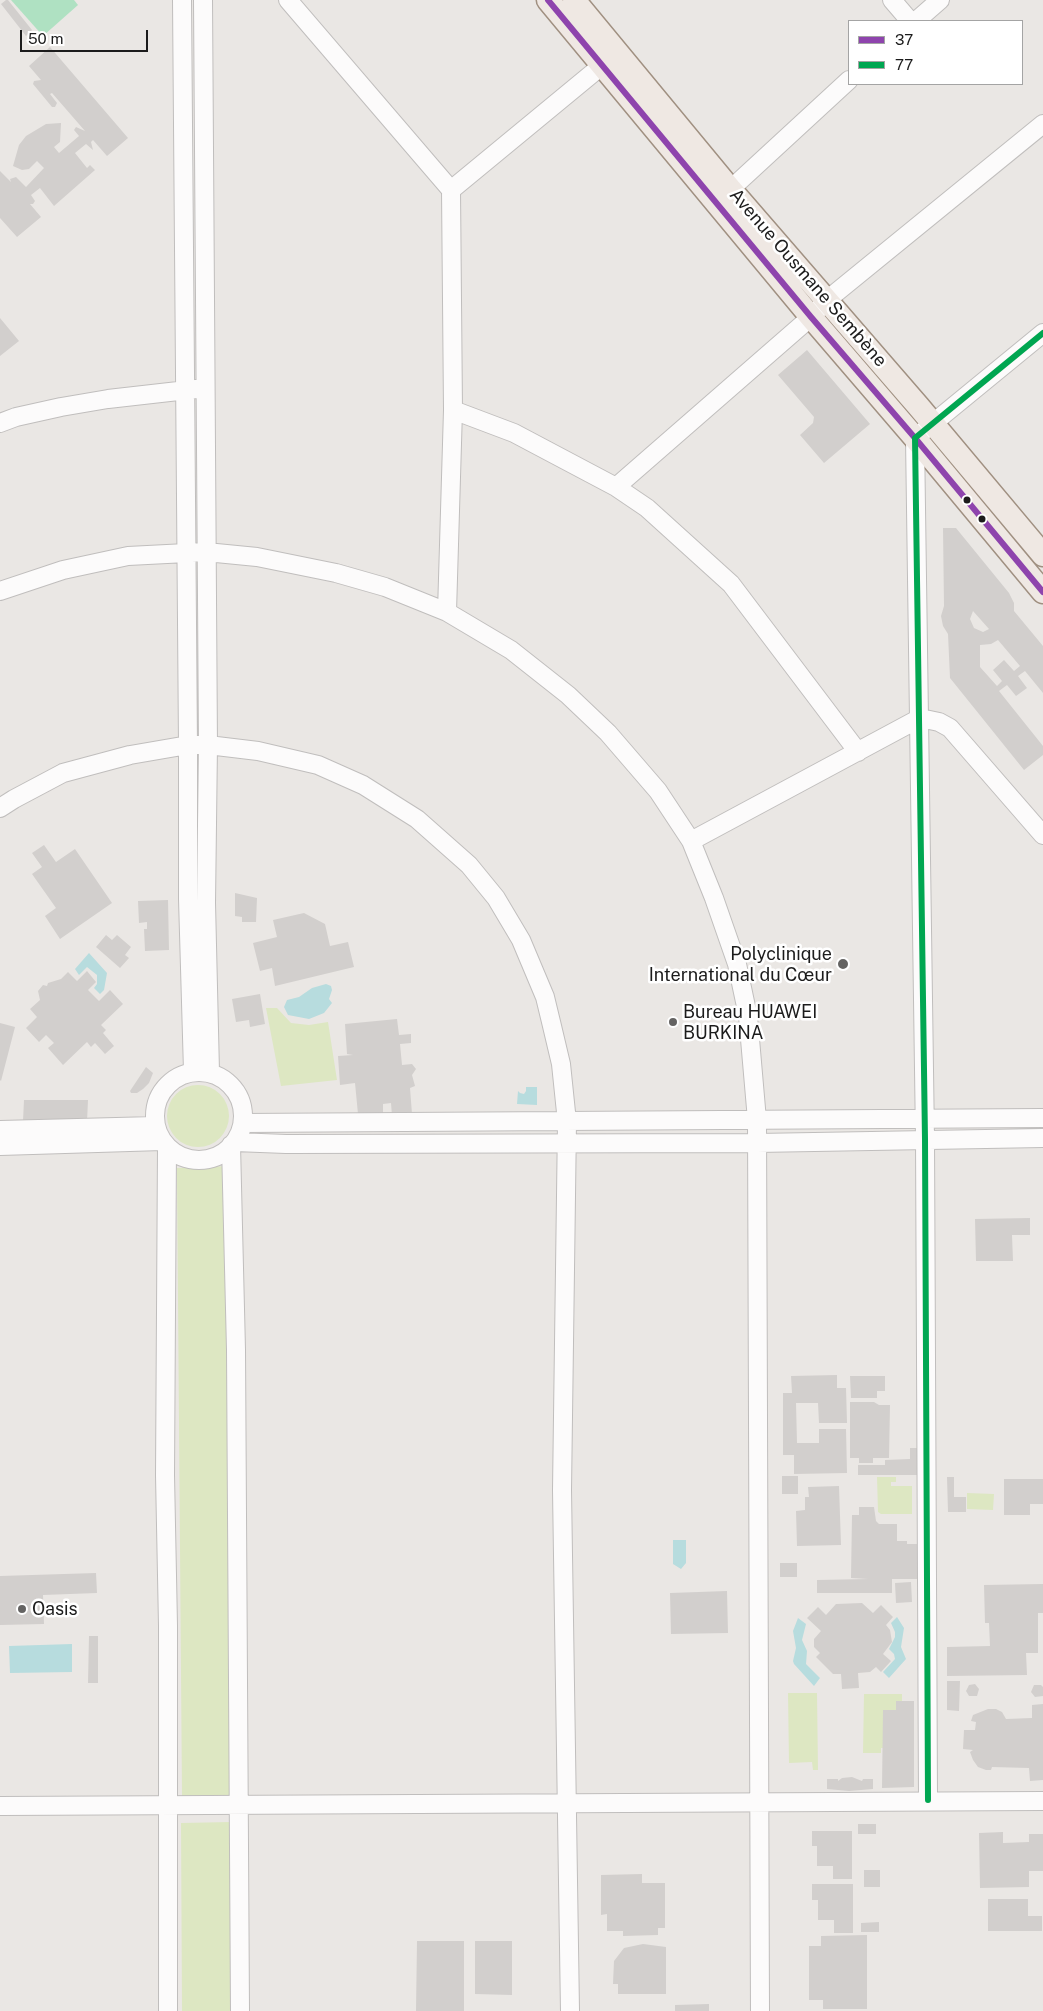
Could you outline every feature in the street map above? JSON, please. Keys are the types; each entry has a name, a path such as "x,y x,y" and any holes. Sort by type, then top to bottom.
{"main road":[{"name":"Avenue Ousmane Sembène","path":"548,0 610,59 724,196 811,317 1043,592"},
{"name":"Avenue Ousmane Sembène","path":"574,0 610,59"},
{"name":"Avenue Ousmane Sembène","path":"724,196 827,300 1043,556"}],"street":[{"path":"182,0 188,899 202,1072"},
{"path":"202,1072 208,745 203,0"},
{"path":"288,0 451,190 453,410 447,612"},
{"path":"892,0 909,20"},
{"path":"917,20 940,0"},
{"path":"451,190 610,59"},
{"path":"724,196 848,81"},
{"path":"616,487 811,317 827,300 1043,124"},
{"path":"928,1800 925,1140 915,438 1043,333"},
{"path":"0,423 61,407 205,389"},
{"path":"453,410 514,434 616,487 648,508 732,584 858,752"},
{"path":"0,591 62,570 128,556 187,552 257,557 336,573 386,586 447,612 511,650 568,695 608,733 658,791 691,841 714,898 737,964 748,1016 758,1120 760,2011"},
{"path":"691,841 920,718 939,722 950,728 1043,835"},
{"path":"0,808 63,773 130,755 188,745 208,745 258,751 318,765 364,784 417,819 469,866 496,898 521,940 544,997 561,1064 566,1122 562,1490 570,2011"},
{"path":"0,1130 161,1138 179,1156 194,1160 210,1159 224,1153 233,1144 243,1123 242,1106 236,1091 225,1079 202,1072 176,1077 163,1089 155,1105 161,1138 168,1626 168,2011"},
{"path":"243,1123 1043,1118"},
{"path":"0,1146 161,1138"},
{"path":"233,1144 757,1142 1043,1138"},
{"path":"233,1144 240,2011"},
{"path":"0,1806 928,1800 1043,1801"}],"green space":[{"path":"11,0 74,0 78,5 43,36"},
{"path":"266,1008 277,1008 291,1023 309,1025 328,1022 337,1080 281,1086"},
{"path":"192,1085 204,1085 220,1094 227,1104 229,1116 227,1128 220,1138 204,1147 192,1147 181,1142 172,1133 167,1122 167,1110 172,1099 181,1090"},
{"path":"229,1166 235,1796 182,1796 177,1168"},
{"path":"877,1477 896,1477 896,1482 891,1482 891,1486 912,1486 912,1514 881,1514 878,1512"},
{"path":"967,1493 994,1494 993,1510 967,1509"},
{"path":"788,1693 817,1693 818,1770 813,1770 812,1762 789,1763"},
{"path":"864,1694 902,1694 902,1701 896,1710 883,1710 883,1748 881,1748 881,1753 863,1753"},
{"path":"231,1822 233,2011 182,2011 181,1823"}],"water":[{"path":"89,953 107,973 104,990 100,994 94,988 97,984 97,975 87,967 79,975 75,969"},
{"path":"326,984 331,986 332,990 329,999 332,1003 324,1013 309,1019 288,1015 284,1007 287,1000 299,997 312,988"},
{"path":"526,1087 537,1087 537,1105 517,1104 518,1091 524,1094"},
{"path":"673,1540 686,1540 686,1563 681,1569 673,1564"},
{"path":"897,1617 904,1628 901,1647 906,1659 889,1678 883,1672 895,1659 894,1654 889,1649 895,1637 891,1623"},
{"path":"798,1618 806,1624 802,1640 807,1651 806,1664 820,1678 814,1686 793,1661 796,1648 793,1631"},
{"path":"72,1644 72,1672 10,1673 9,1646"}],"building":[{"path":"8,0 32,30 26,36 1,4"},
{"path":"50,47 128,138 107,156 93,140 91,142 93,150 86,144 75,153 87,168 90,165 95,170 54,206 40,188 31,195 35,201 33,204 30,204 41,217 17,237 0,218 0,171 11,182 10,179 16,177 26,187 44,168 37,161 29,169 22,170 13,166 19,145 26,136 46,124 61,123 60,142 54,147 59,153 79,136 74,130 76,127 85,131 52,93 50,94 57,103 55,107 52,107 33,84 34,81 41,80 29,66"},
{"path":"0,318 19,341 0,356"},
{"path":"807,350 870,424 824,463 800,435 813,423 814,417 778,375"},
{"path":"943,528 956,528 1009,593 1014,603 1014,611 1043,646 1043,693 1025,671 1018,676 1027,688 1016,696 1007,685 999,691 1043,746 1043,755 1024,770 950,678 948,634 943,626 941,616 944,606","holes":["973,611 989,629 983,632 974,628 970,619","998,640 1020,666 1014,671 1004,660 993,670 1002,681 997,686 980,667 980,645 991,644"]},
{"path":"44,845 56,862 75,849 112,903 60,939 45,916 56,908 32,874 42,867 32,853"},
{"path":"235,893 257,898 256,922 242,922 242,917 235,916"},
{"path":"168,900 169,950 145,951 144,929 147,929 147,922 139,923 138,901"},
{"path":"304,913 325,924 330,946 348,942 354,967 275,986 272,968 260,971 253,943 277,937 273,920"},
{"path":"106,935 112,940 117,935 131,947 125,955 129,958 120,968 96,947"},
{"path":"87,971 96,982 88,990 99,1001 110,990 123,1004 101,1025 106,1030 103,1033 114,1046 105,1054 95,1043 91,1047 87,1042 63,1065 48,1048 54,1043 46,1035 39,1042 26,1028 37,1017 30,1009 40,1000 38,991 43,985 47,986 48,983 61,979 68,972 77,981"},
{"path":"260,994 265,1024 250,1027 249,1020 236,1022 232,999"},
{"path":"397,1019 399,1035 411,1034 411,1043 400,1044 402,1065 412,1064 416,1069 412,1075 415,1086 410,1088 412,1114 392,1116 391,1103 383,1104 383,1113 358,1114 355,1083 340,1085 338,1056 353,1055 347,1054 345,1024"},
{"path":"0,1023 15,1027 1,1081 0,1080"},
{"path":"146,1067 153,1073 149,1083 137,1093 131,1093 130,1091"},
{"path":"24,1100 88,1100 87,1122 23,1121"},
{"path":"1030,1218 1030,1235 1012,1235 1013,1261 976,1261 975,1219"},
{"path":"837,1375 837,1388 846,1388 847,1423 819,1423 818,1403 796,1403 797,1443 819,1443 819,1429 846,1429 847,1473 794,1474 794,1455 783,1455 783,1393 792,1393 791,1376"},
{"path":"850,1376 885,1376 885,1391 877,1391 877,1398 851,1398"},
{"path":"850,1402 874,1402 879,1405 890,1405 889,1458 873,1458 873,1463 859,1463 859,1458 850,1458"},
{"path":"910,1448 918,1448 919,1475 858,1475 858,1465 885,1465 885,1460 910,1459"},
{"path":"782,1476 798,1476 798,1494 782,1494"},
{"path":"947,1477 954,1477 954,1497 966,1497 966,1512 948,1512"},
{"path":"1004,1479 1043,1479 1043,1504 1030,1504 1030,1515 1004,1515"},
{"path":"839,1486 841,1545 797,1546 796,1511 805,1510 805,1497 809,1497 808,1487"},
{"path":"859,1507 874,1507 876,1521 879,1524 897,1524 897,1541 907,1541 907,1544 920,1544 920,1579 892,1579 892,1593 817,1593 817,1580 868,1579 851,1578 852,1515 859,1515"},
{"path":"780,1563 797,1563 797,1577 780,1577"},
{"name":"Oasis","path":"96,1573 97,1593 43,1595 44,1624 0,1625 0,1576"},
{"path":"911,1582 912,1602 896,1603 895,1583"},
{"path":"1043,1584 1043,1613 1038,1613 1038,1653 1026,1653 1027,1675 947,1676 947,1647 990,1646 989,1623 985,1623 984,1585"},
{"path":"727,1591 728,1633 671,1634 670,1593"},
{"path":"862,1603 873,1613 881,1605 893,1617 886,1625 890,1630 892,1642 883,1654 891,1661 881,1672 876,1667 870,1672 858,1673 859,1688 842,1689 841,1674 833,1674 816,1657 820,1653 814,1647 814,1639 821,1631 807,1618 818,1607 826,1615 836,1604"},
{"path":"89,1636 98,1636 98,1683 88,1683"},
{"path":"947,1681 960,1681 959,1711 947,1710"},
{"path":"975,1684 979,1689 977,1696 969,1696 966,1691 969,1685"},
{"path":"1034,1685 1041,1685 1043,1687 1043,1696 1035,1697 1031,1692"},
{"path":"896,1701 914,1701 914,1787 882,1788 883,1710 896,1710"},
{"path":"1043,1704 1043,1780 1030,1781 1029,1768 992,1767 991,1770 986,1770 978,1767 970,1752 973,1750 963,1749 964,1730 975,1730 976,1722 971,1721 973,1715 988,1709 996,1709 1002,1712 1006,1719 1032,1718 1032,1705"},
{"path":"852,1777 862,1781 863,1779 873,1779 873,1789 849,1791 827,1789 827,1779 838,1779 838,1781 842,1778"},
{"path":"858,1824 876,1824 876,1834 858,1834"},
{"path":"812,1831 852,1831 852,1879 833,1879 833,1866 817,1866 817,1846 812,1846"},
{"path":"1003,1832 1003,1843 1029,1842 1029,1834 1043,1834 1043,1871 1029,1871 1029,1887 980,1888 979,1833"},
{"path":"864,1870 880,1870 880,1887 864,1887"},
{"path":"642,1874 642,1883 665,1883 665,1928 658,1928 658,1935 623,1936 623,1931 607,1931 607,1914 601,1915 601,1875"},
{"path":"812,1884 853,1884 853,1933 834,1933 834,1920 818,1920 818,1900 812,1900"},
{"path":"988,1899 1028,1899 1028,1916 1042,1916 1042,1931 988,1931"},
{"path":"879,1922 879,1932 861,1932 861,1923"},
{"path":"867,1935 867,2009 823,2009 823,2000 809,2000 809,1946 821,1946 821,1936"},
{"path":"417,1941 464,1941 464,2011 416,2011"},
{"path":"475,1941 512,1941 512,1995 475,1994"},
{"path":"643,1944 666,1947 666,1994 618,1994 618,1984 613,1984 614,1961 624,1948"},
{"path":"709,2004 709,2011 675,2011 675,2005"}],"transit line":[{"name":"37","path":"548,0 811,317 1043,592"},
{"name":"77","path":"928,1800 925,1139 915,438 1043,333"}],"place":[{"name":"Polyclinique International du Cœur","path":"843,964"},
{"name":"Bureau HUAWEI BURKINA","path":"673,1022"},
{"name":"Oasis","path":"22,1609"}]}
